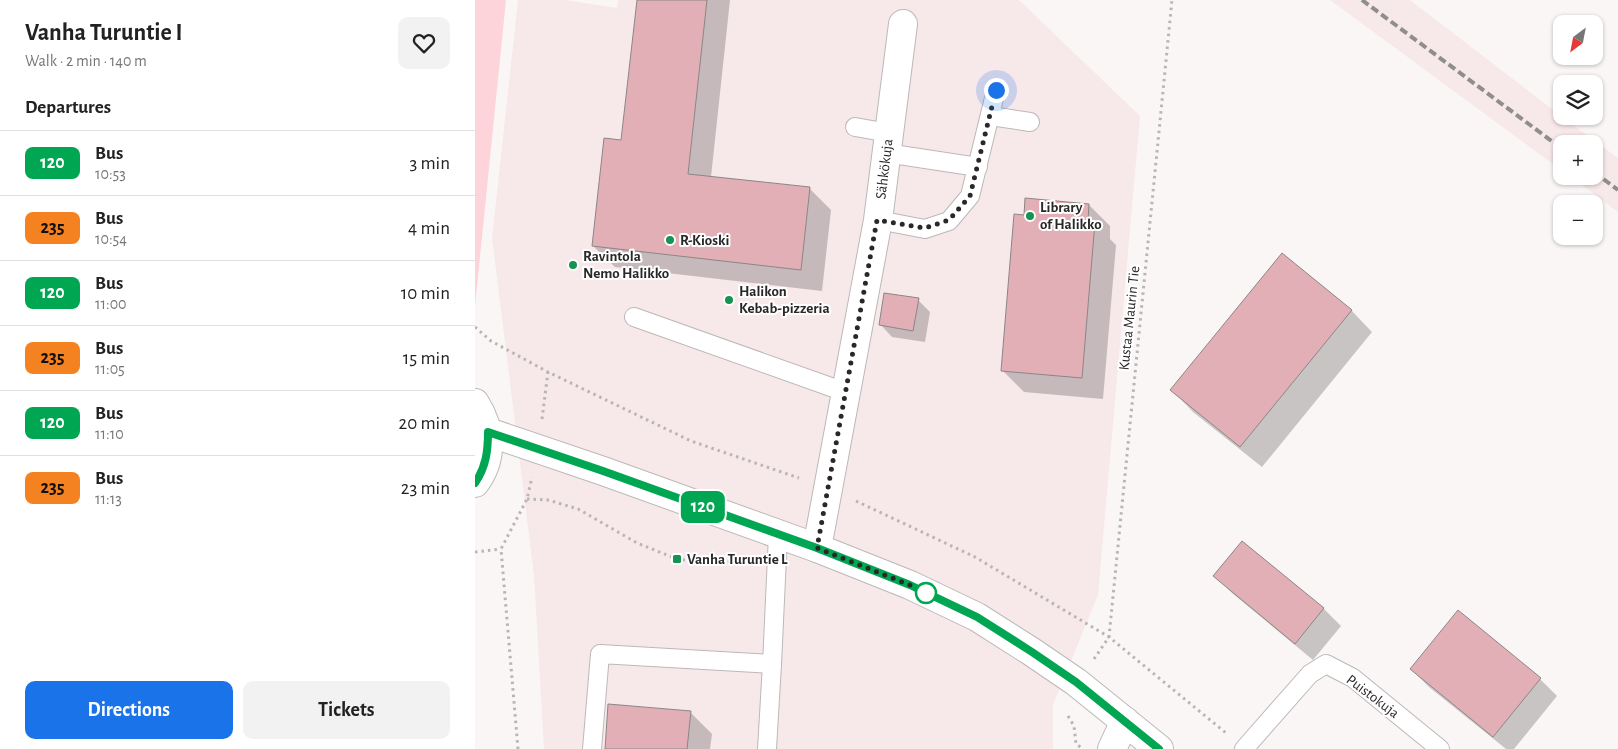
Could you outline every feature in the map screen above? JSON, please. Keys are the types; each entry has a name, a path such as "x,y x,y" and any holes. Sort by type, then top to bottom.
{"street":[{"name":"Sähkökuja","path":"817,548 877,220 903,24"},
{"path":"475,403 483,416 488,432 488,450 485,466 475,482"},
{"path":"488,432 779,534 910,585 977,617 1076,682 1159,749"},
{"path":"1111,749 1125,721"}],"lane":[{"path":"877,220 925,228 949,220 970,196 996,90"},
{"path":"991,116 1029,122"},
{"path":"855,127 888,143 978,167"},
{"path":"634,317 845,392"},
{"path":"767,749 779,534"},
{"path":"592,749 600,654 772,664"},
{"name":"Puistokuja","path":"1244,749 1310,674 1325,664 1353,678 1440,749"}],"path":[{"name":"Kustaa Maurin Tie","path":"1109,637 1172,0"},
{"path":"475,327 491,340 548,372 691,440 829,488 975,557 1109,637 1244,749"},
{"path":"518,749 501,549 527,499 538,450 548,372"},
{"path":"527,499 548,500 578,509 637,543 677,559 698,562 759,562 777,568"},
{"path":"475,552 501,549"},
{"path":"1067,713 1074,726 1076,744 1083,749"}],"shaded area":[{"path":"475,0 506,0 475,306"},
{"path":"518,0 565,0 617,8 618,0 1019,0 1140,116 1098,595 1053,705 1053,749 544,749 534,576 492,238"},
{"path":"1330,0 1410,0 1553,110 1553,125 1573,125 1587,135 1553,135 1553,164"},
{"path":"1603,147 1618,158 1618,212 1603,201 1603,195 1595,195 1582,185 1603,185"}],"building":[{"path":"637,0 707,0 688,174 810,187 801,270 592,246 604,138 621,140"},
{"path":"1025,198 1089,204 1088,221 1095,222 1082,378 1001,371 1014,214 1024,215"},
{"path":"1282,253 1352,310 1240,447 1170,390"},
{"path":"884,293 919,298 913,331 879,325"},
{"path":"1242,541 1324,608 1295,644 1213,576"},
{"path":"1458,610 1541,678 1493,737 1410,669"},
{"path":"608,704 691,711 687,749 605,749"}],"railway":[{"path":"1362,0 1553,142"},
{"path":"1603,179 1618,190"}],"bus line":[{"name":"120","path":"475,483 485,466 488,450 488,432 817,548 910,585 977,617 1076,682 1159,749"}],"place":[{"name":"Library of Halikko","path":"1030,216"},
{"name":"R-Kioski","path":"670,240"},
{"name":"Ravintola Nemo Halikko","path":"573,265"},
{"name":"Halikon Kebab-pizzeria","path":"729,300"},
{"name":"Vanha Turuntie L","path":"677,559"}],"route":[{"path":"926,593 817,548 877,220 925,228 949,220 962,206 970,196 996,90"}]}
